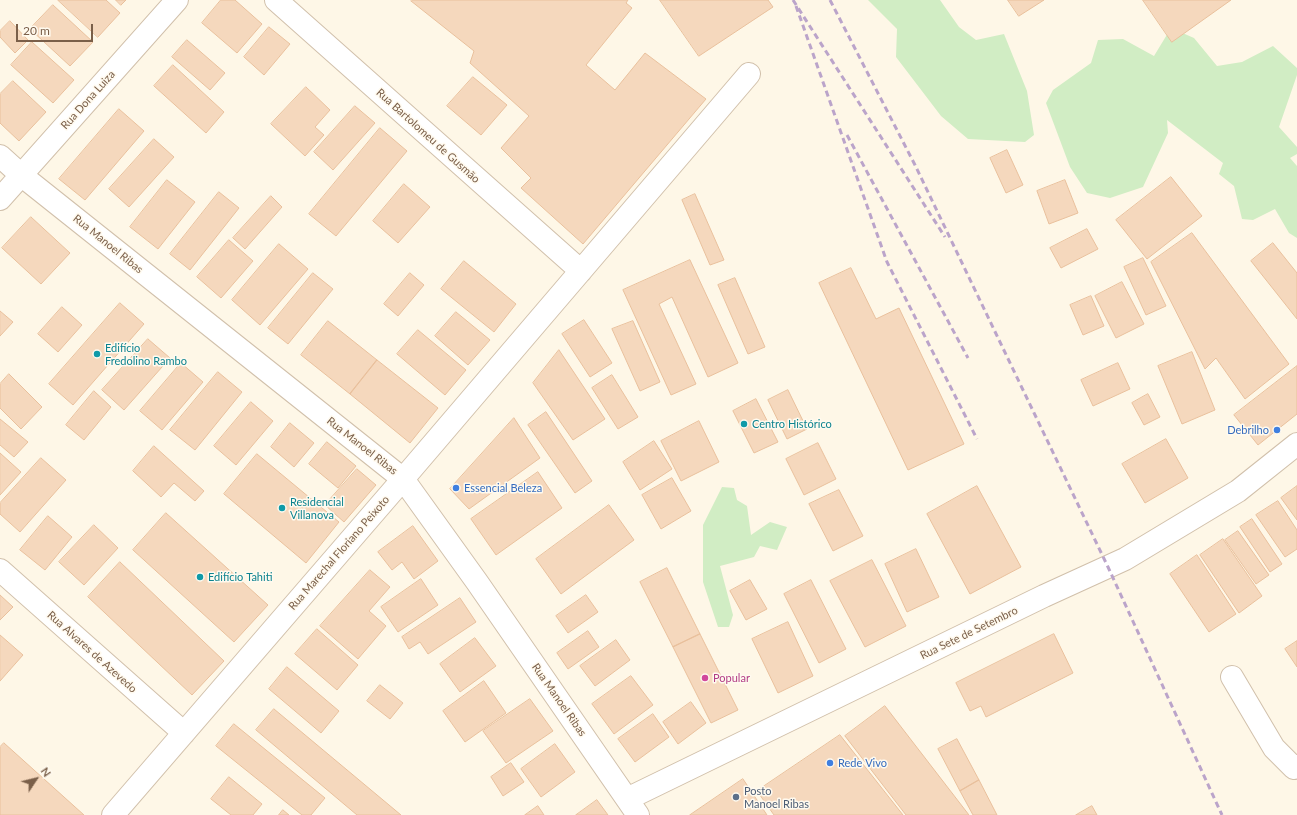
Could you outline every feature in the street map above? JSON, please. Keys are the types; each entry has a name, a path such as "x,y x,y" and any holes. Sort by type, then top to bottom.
{"street":[{"name":"Rua Dona Luiza","path":"0,199 177,0"},
{"name":"Rua Bartolomeu de Gusmão","path":"276,0 580,271"},
{"name":"Rua Marechal Floriano Peixoto","path":"113,815 749,74"},
{"name":"Rua Manoel Ribas","path":"0,156 403,478 633,807"},
{"name":"Rua Sete de Setembro","path":"633,807 1044,596 1125,559 1238,491 1297,444"},
{"name":"Rua Alvares de Azevedo","path":"0,570 184,733"},
{"path":"1232,677 1274,748 1294,768 1297,766"}],"green space":[{"path":"868,0 940,0 959,27 976,40 1004,34 1027,91 1034,135 1025,142 968,139 941,116 896,57 897,29"},
{"path":"1171,28 1194,38 1217,66 1242,62 1273,46 1297,68 1297,75 1279,127 1297,147 1297,154 1290,158 1297,166 1297,238 1289,233 1275,209 1253,220 1242,219 1234,186 1219,174 1223,163 1167,120 1168,133 1143,187 1110,198 1087,193 1070,167 1046,103 1053,90 1091,63 1098,40 1123,39 1154,56"},
{"path":"722,487 734,488 737,500 747,506 751,535 770,522 787,527 777,550 760,546 754,557 720,566 733,615 729,627 718,627 703,582 703,525"}],"building":[{"path":"58,0 106,0 120,13 98,37"},
{"path":"116,0 126,0 121,5"},
{"path":"221,0 235,0 262,24 237,53 202,23"},
{"path":"628,0 626,3 632,8 586,65 615,90 645,53 706,99 583,244 521,188 531,178 501,148 529,116 470,63 474,51 411,1"},
{"path":"660,0 768,0 773,7 699,56"},
{"path":"1008,0 1044,0 1019,16"},
{"path":"1143,0 1231,0 1172,42"},
{"path":"53,5 93,42 70,66 30,29"},
{"path":"10,21 28,40 15,53 0,37 0,31"},
{"path":"269,27 290,44 264,75 244,57"},
{"path":"187,40 225,73 210,90 172,57"},
{"path":"32,42 74,80 53,103 11,65"},
{"path":"173,65 224,112 206,133 154,86"},
{"path":"473,77 507,105 481,135 447,106"},
{"path":"13,81 46,112 19,141 0,123 0,94"},
{"path":"306,87 330,110 315,127 324,135 305,156 271,124"},
{"path":"355,106 375,123 333,170 314,152"},
{"path":"119,109 144,131 85,200 59,179"},
{"path":"380,128 407,151 336,236 309,214"},
{"path":"154,139 174,157 129,207 109,189"},
{"path":"1007,150 1023,185 1006,193 990,158"},
{"path":"1171,177 1202,216 1147,259 1116,220"},
{"path":"167,180 195,202 158,249 130,227"},
{"path":"1065,180 1078,213 1049,224 1037,191"},
{"path":"404,184 430,207 398,243 373,221"},
{"path":"219,192 239,208 190,270 170,254"},
{"path":"695,194 724,260 710,265 682,200"},
{"path":"271,196 282,207 245,249 233,238"},
{"path":"31,217 70,253 41,284 2,248"},
{"path":"1087,229 1098,249 1061,268 1050,248"},
{"path":"1192,233 1289,364 1245,399 1216,358 1205,369 1151,262"},
{"path":"229,240 253,261 221,298 197,277"},
{"path":"1273,243 1297,273 1297,319 1251,261"},
{"path":"279,244 308,269 260,325 232,300"},
{"path":"1143,258 1166,306 1146,315 1124,267"},
{"path":"690,260 738,363 708,377 672,297 659,304 696,384 671,395 623,290"},
{"path":"464,261 516,304 494,332 441,289"},
{"path":"851,268 876,319 899,308 964,444 908,470 819,283"},
{"path":"313,273 333,289 288,344 268,328"},
{"path":"410,273 424,285 398,316 384,304"},
{"path":"735,278 765,347 748,354 718,285"},
{"path":"1122,282 1144,324 1116,338 1095,296"},
{"path":"1091,296 1104,326 1083,335 1070,305"},
{"name":"Edifício Fredolino Rambo","path":"120,303 144,324 73,405 49,384"},
{"path":"62,307 82,325 58,352 38,334"},
{"path":"0,311 13,322 0,336"},
{"path":"456,312 490,340 468,365 435,336"},
{"path":"584,320 612,363 590,377 562,334"},
{"path":"328,321 377,360 350,394 301,355"},
{"path":"633,321 660,382 640,391 612,329"},
{"path":"418,330 466,370 445,395 397,354"},
{"path":"148,339 170,358 124,410 102,390"},
{"path":"559,350 605,419 573,440 533,383"},
{"path":"1192,352 1215,410 1182,424 1158,366"},
{"path":"377,360 438,408 410,443 350,394"},
{"path":"181,363 203,382 162,430 140,411"},
{"path":"1118,363 1130,389 1093,406 1081,380"},
{"path":"1297,366 1297,414 1258,445 1234,415"},
{"path":"218,372 242,392 195,450 170,430"},
{"path":"9,374 42,407 21,429 0,408 0,384"},
{"path":"612,375 638,417 618,429 592,388"},
{"path":"788,390 807,429 787,439 768,400"},
{"path":"94,391 111,407 84,440 66,425"},
{"path":"1148,394 1160,417 1144,425 1132,403"},
{"path":"756,399 778,442 754,453 733,411"},
{"path":"251,402 273,421 236,465 214,446"},
{"path":"546,412 592,481 575,493 528,425"},
{"path":"514,418 540,458 469,509 450,489"},
{"path":"0,419 28,442 14,457 0,445"},
{"path":"699,421 719,462 681,481 661,441"},
{"path":"290,423 314,443 294,467 271,447"},
{"path":"1166,439 1188,478 1145,503 1122,464"},
{"path":"654,441 672,469 640,490 623,462"},
{"path":"327,442 356,466 338,488 309,464"},
{"path":"818,443 836,479 804,495 786,459"},
{"path":"154,446 204,491 195,501 174,483 161,497 133,471"},
{"path":"0,453 21,472 0,495"},
{"name":"Residencial Villanova","path":"257,454 339,522 306,563 224,494"},
{"path":"41,458 66,480 20,532 0,514 0,503"},
{"path":"357,469 376,485 344,522 325,505"},
{"path":"538,472 562,508 496,555 471,519"},
{"path":"672,478 691,511 661,529 642,495"},
{"path":"977,486 1021,567 970,594 927,514"},
{"path":"1297,486 1297,520 1281,498"},
{"path":"839,490 863,536 833,551 809,504"},
{"path":"1278,501 1297,530 1297,549 1285,557 1256,515"},
{"path":"609,505 634,540 561,594 536,559"},
{"name":"Edifício Tahiti","path":"166,513 268,605 234,642 133,550"},
{"path":"48,516 72,537 45,570 20,550"},
{"path":"1252,519 1282,564 1270,572 1240,527"},
{"path":"94,525 118,548 84,585 59,562"},
{"path":"413,526 438,561 414,579 402,562 392,570 378,552"},
{"path":"1238,531 1269,575 1256,584 1225,540"},
{"path":"1223,539 1262,596 1239,613 1200,555"},
{"path":"916,549 939,597 907,612 885,564"},
{"path":"1197,555 1236,614 1209,632 1170,574"},
{"path":"872,560 906,626 865,647 830,581"},
{"path":"120,562 224,661 192,695 88,597"},
{"path":"667,568 700,634 673,647 640,582"},
{"path":"370,570 390,587 369,611 386,626 358,659 320,626"},
{"path":"421,579 438,605 398,632 381,607"},
{"path":"750,580 767,609 746,620 730,591"},
{"path":"811,580 846,649 819,663 784,594"},
{"path":"0,595 13,607 0,620"},
{"path":"586,595 598,612 568,633 556,616"},
{"path":"460,598 476,622 428,654 420,642 409,649 402,637"},
{"path":"788,622 813,676 778,693 752,639"},
{"path":"317,629 358,665 337,690 295,654"},
{"path":"588,631 599,647 568,669 557,653"},
{"name":"Popular","path":"700,634 738,710 711,723 673,647"},
{"path":"1054,634 1073,673 986,717 981,706 970,711 956,683"},
{"path":"0,635 23,655 0,681"},
{"path":"475,638 496,666 460,692 440,664"},
{"path":"616,640 630,660 595,686 580,666"},
{"path":"1297,641 1297,667 1285,649"},
{"path":"287,667 339,711 321,733 269,689"},
{"path":"631,676 653,705 614,734 592,704"},
{"path":"484,681 506,713 465,742 443,711"},
{"path":"380,685 403,703 390,719 367,701"},
{"path":"530,699 553,731 506,763 483,731"},
{"path":"691,702 706,723 678,744 663,722"},
{"path":"885,706 969,815 906,815 845,736"},
{"path":"274,709 401,815 357,815 256,730"},
{"path":"653,714 669,737 635,762 618,739"},
{"path":"234,724 325,798 311,815 302,815 216,746"},
{"name":"Rede Vivo","path":"840,735 903,815 774,815 757,791"},
{"path":"957,739 979,780 960,791 938,749"},
{"path":"4,743 84,815 0,815 0,747"},
{"path":"555,744 575,772 541,797 521,769"},
{"path":"511,763 524,782 503,796 491,777"},
{"path":"229,777 262,804 253,815 231,815 211,799"},
{"name":"Posto Manoel Ribas","path":"743,779 767,815 690,815"},
{"path":"979,780 997,815 973,815 960,791"},
{"path":"597,800 608,815 576,815"},
{"path":"538,806 544,815 525,815"},
{"path":"1092,806 1097,815 1076,815"},
{"path":"283,810 289,815 279,815"}],"railway":[{"path":"793,0 945,237"},
{"path":"830,0 915,165 1108,567 1222,815"},
{"path":"796,6 887,262 977,439"},
{"path":"847,135 968,358"}],"place":[{"name":"Edifício Fredolino Rambo","path":"97,354"},
{"name":"Centro Histórico","path":"744,424"},
{"name":"Debrilho","path":"1277,430"},
{"name":"Essencial Beleza","path":"456,488"},
{"name":"Residencial Villanova","path":"282,508"},
{"name":"Edifício Tahiti","path":"200,577"},
{"name":"Popular","path":"705,678"},
{"name":"Rede Vivo","path":"830,763"},
{"name":"Posto Manoel Ribas","path":"736,797"}]}
